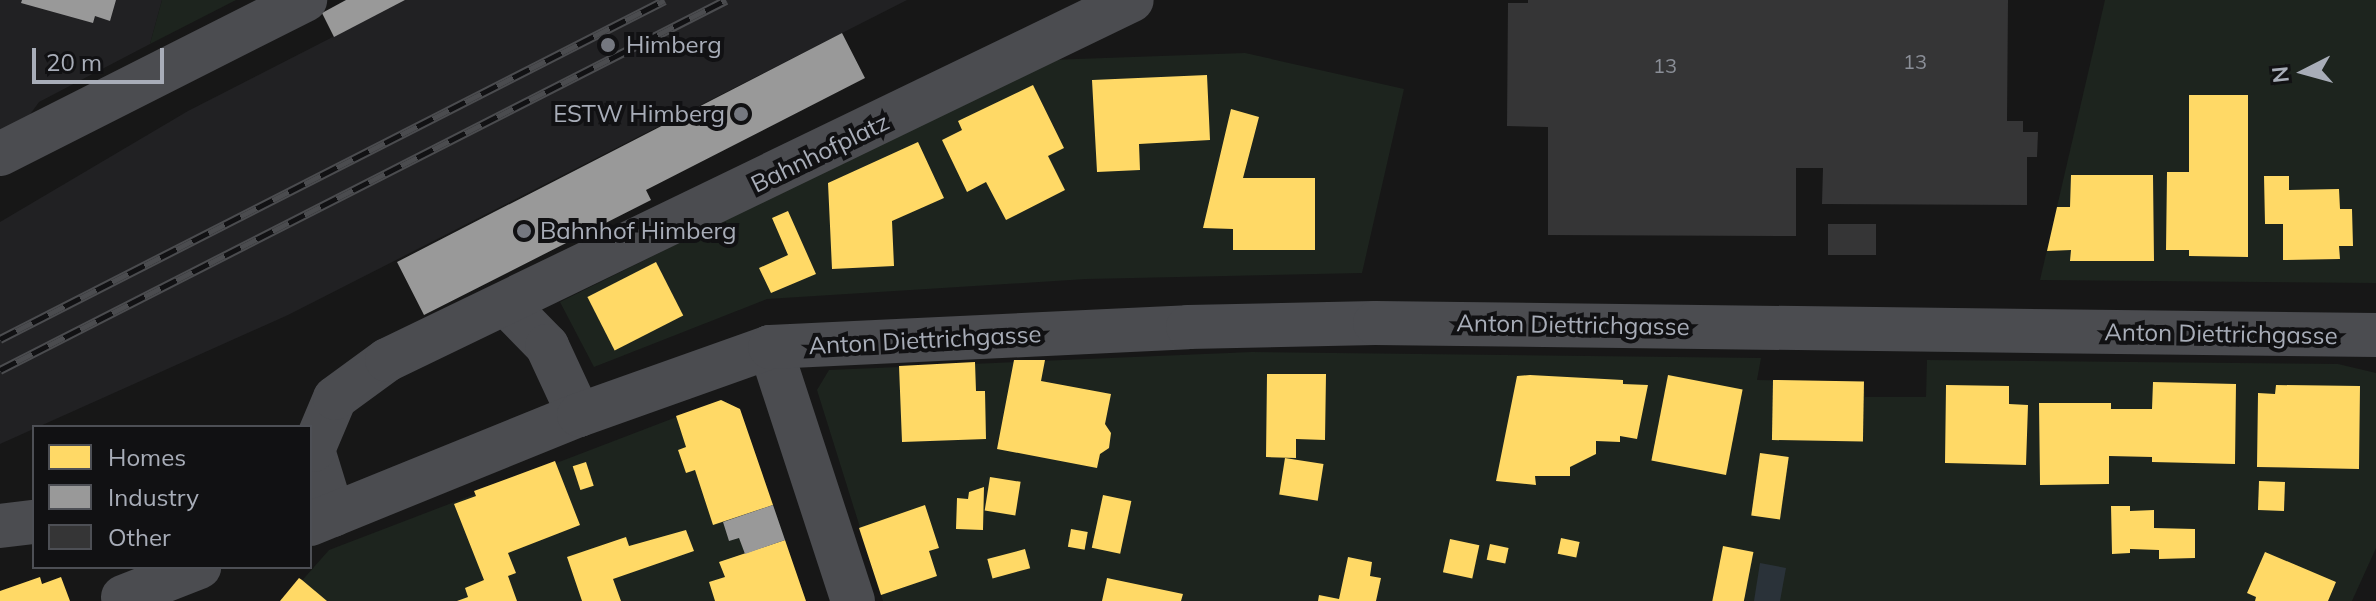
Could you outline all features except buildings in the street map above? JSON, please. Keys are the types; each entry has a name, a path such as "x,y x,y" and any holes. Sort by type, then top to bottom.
{"street":[{"path":"0,154 305,0"},
{"name":"Bahnhofplatz","path":"770,347 579,415 321,519 313,450 335,398 387,360 1132,0"},
{"path":"506,304 547,346 579,415"},
{"name":"Anton Diettrichgasse","path":"770,347 1188,327 1375,323 2376,335"},
{"path":"770,347 853,601"},
{"path":"0,526 32,522"},
{"path":"118,588 191,569"}],"shaded area":[{"path":"0,0 162,0 150,44 39,102 0,156"},
{"path":"162,0 236,0 150,44"},
{"path":"405,0 907,0 288,315 42,425 32,425 32,430 0,444 0,222 188,111"},
{"path":"2105,0 2376,0 2376,283 2040,280"},
{"path":"1245,53 1404,89 1362,273 1086,279 767,299 594,367 560,302 1049,60"},
{"path":"1252,352 1761,358 1757,380 1864,382 1865,397 1926,397 1927,360 2338,364 2376,373 2376,548 2352,601 883,601 817,390 829,370"},
{"path":"721,400 740,409 806,601 284,601 329,550"},
{"path":"1760,563 1786,568 1780,601 1754,601"}],"railway":[{"path":"0,339 665,0"},
{"path":"0,370 726,0"}],"place":[{"name":"Himberg","path":"608,45"},
{"name":"ESTW Himberg","path":"741,114"},
{"name":"Bahnhof Himberg","path":"524,231"}]}
